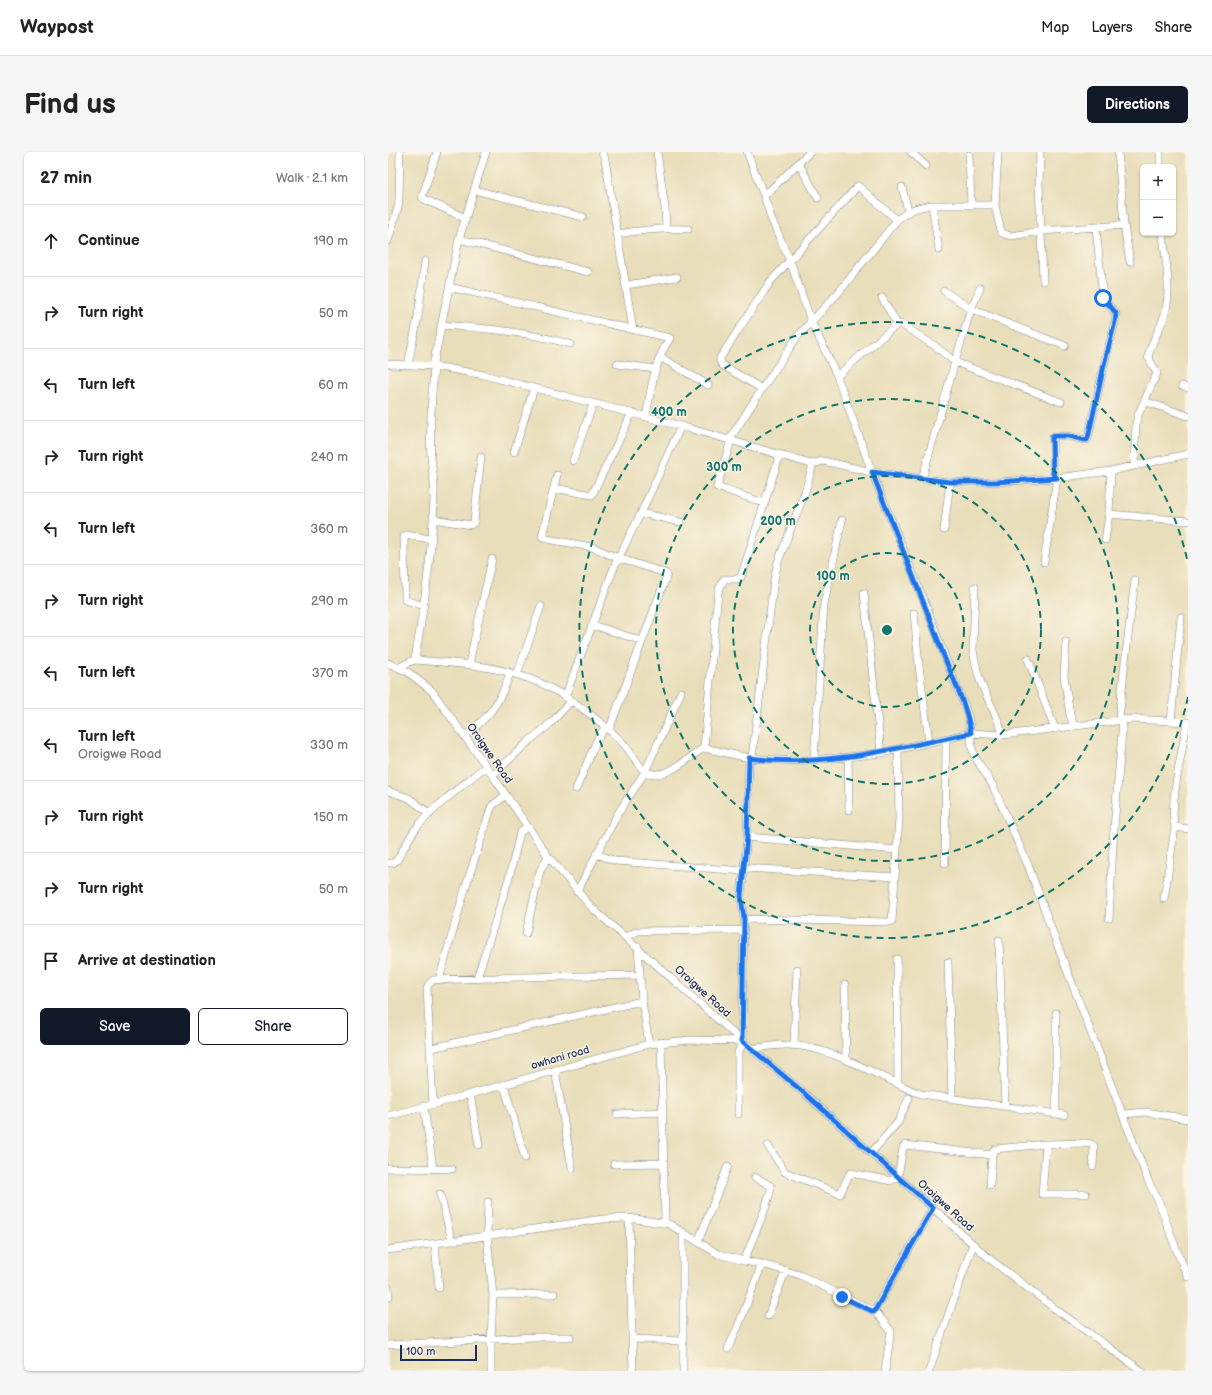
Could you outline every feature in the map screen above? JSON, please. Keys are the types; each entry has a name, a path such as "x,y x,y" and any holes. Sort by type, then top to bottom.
{"street":[{"path":"388,241 398,207 400,152"},
{"path":"416,660 424,606 433,519 434,488 430,425 433,366 459,239 486,152"},
{"path":"602,152 605,159 633,330"},
{"path":"657,152 665,208 666,228"},
{"path":"747,152 771,218 790,261 811,322 837,376 872,472 965,706 969,719 972,748 975,757 993,786 1028,865 1149,1183 1159,1202 1188,1276"},
{"path":"764,196 810,152"},
{"path":"911,152 926,166"},
{"path":"998,152 995,205 1001,232 1004,234 1011,236 1041,231 1124,225"},
{"path":"1040,152 1039,184 1043,281"},
{"path":"1118,152 1124,225 1130,262"},
{"path":"1160,152 1160,164"},
{"path":"434,153 422,198 465,218"},
{"path":"969,155 971,204"},
{"path":"799,164 818,198"},
{"path":"762,389 722,365 720,358 770,282 858,186 897,220"},
{"path":"902,187 908,211"},
{"path":"474,190 583,217"},
{"path":"764,503 717,487 730,440 797,337 838,293 897,220 908,211 923,206 932,205 995,205"},
{"path":"932,205 939,250"},
{"path":"1057,478 1053,474 1052,437 1068,436 1087,440 1115,322 1116,313 1103,298 1096,227"},
{"path":"618,234 666,228 688,229"},
{"path":"1134,465 1136,424 1144,400 1156,378 1157,373 1148,357 1164,315 1168,298 1168,281 1163,236"},
{"path":"459,239 588,272"},
{"path":"408,365 420,305 425,261"},
{"path":"626,285 676,277"},
{"path":"449,287 670,338 662,351 656,369 646,417"},
{"path":"922,479 971,309 980,288"},
{"path":"944,291 971,309 1065,346"},
{"path":"882,298 897,324 901,324 922,337 955,362 1061,402"},
{"path":"837,376 897,324"},
{"path":"441,325 483,328 535,335 570,344"},
{"path":"660,357 708,385"},
{"path":"388,364 433,366 484,375 681,426 813,464 823,461 872,472 922,479 950,482 995,482 1057,478 1111,471 1188,454"},
{"path":"617,364 656,369"},
{"path":"514,452 534,388"},
{"path":"1144,400 1188,416"},
{"path":"573,461 594,404"},
{"path":"554,488 592,495 632,413"},
{"path":"493,775 562,712 568,699 610,575 641,513 681,426"},
{"path":"704,748 718,592 724,579 738,579 741,577 780,454"},
{"path":"433,519 471,525 476,520 481,457"},
{"path":"738,1114 738,1052 743,1042 744,919 741,896 747,837 750,758 774,580 778,562 805,492 813,464"},
{"path":"1105,540 1109,514 1111,471"},
{"path":"557,475 542,536 547,539 592,547 618,558 665,573 667,575 607,728 596,742 576,789"},
{"path":"1044,562 1057,478"},
{"path":"944,530 950,482"},
{"path":"641,513 680,522"},
{"path":"1109,514 1188,521"},
{"path":"814,760 824,604 842,520"},
{"path":"424,606 405,600 404,537 406,535 431,539"},
{"path":"468,664 492,559"},
{"path":"1109,918 1124,662 1135,580"},
{"path":"975,587 974,658 981,684 1000,723 1003,735"},
{"path":"864,593 881,753"},
{"path":"465,736 490,714 499,700 506,685 514,674 541,606"},
{"path":"914,613 929,742"},
{"path":"1171,721 1181,617"},
{"path":"593,625 642,641"},
{"path":"1066,642 1064,676 1070,715 1074,726"},
{"path":"1028,659 1055,730"},
{"path":"400,667 416,660 468,664 514,674 539,682 582,708 607,728 628,748 645,772 656,774 668,771 704,748 750,758 782,761 814,760 881,753 971,733 1003,735 1055,730 1121,720 1142,719 1188,722 1174,806 1175,827 1164,899"},
{"name":"Oroigwe Road","path":"388,663 400,667 408,672 432,691 493,775 548,856 591,907 638,947 743,1042 803,1092 973,1244 1054,1308 1142,1371"},
{"path":"577,892 617,815 645,772 681,692"},
{"path":"945,862 946,738"},
{"path":"744,919 890,922 892,919 898,850 898,749"},
{"path":"848,757 849,810"},
{"path":"388,863 393,863 397,860 413,833 430,814 453,792 486,766"},
{"path":"388,791 409,798 430,814"},
{"path":"439,980 465,889 489,814 493,805 506,795"},
{"path":"476,978 509,878 520,833 527,826"},
{"path":"1175,827 1188,829"},
{"path":"747,837 898,850"},
{"path":"596,854 616,861 896,877"},
{"path":"526,933 540,871 548,856"},
{"path":"626,937 638,931 743,930"},
{"path":"999,940 1005,1106"},
{"path":"638,947 642,1001 649,1044"},
{"path":"897,959 898,1084"},
{"path":"948,962 952,1098"},
{"path":"794,1045 797,969"},
{"path":"434,1104 428,988 430,981 476,978 640,975"},
{"path":"845,985 846,1060"},
{"path":"432,1048 642,1001"},
{"path":"1056,1013 1056,1114"},
{"name":"owhani road","path":"388,1116 649,1044 690,1040 743,1042"},
{"path":"661,1042 665,1222"},
{"path":"752,1049 767,1046 794,1045 816,1049 846,1060 921,1094 1064,1115"},
{"path":"555,1070 572,1168"},
{"path":"504,1085 526,1158"},
{"path":"470,1094 479,1145"},
{"path":"871,1153 898,1122 909,1098"},
{"path":"424,1106 433,1168"},
{"path":"617,1114 663,1112"},
{"path":"1124,1114 1146,1112 1188,1119"},
{"path":"1046,1144 1042,1194 1086,1194"},
{"path":"990,1186 992,1155 995,1149 1046,1144 1091,1144 1094,1146 1093,1166"},
{"path":"768,1146 785,1172 838,1193 842,1193 851,1173 890,1181 898,1177 903,1148 905,1146 992,1155"},
{"path":"614,1164 664,1163"},
{"path":"698,1242 728,1166"},
{"path":"388,1168 452,1168"},
{"path":"744,1261 759,1227 771,1189 769,1184 755,1177"},
{"path":"440,1194 452,1241"},
{"path":"488,1202 487,1236 493,1295 491,1371"},
{"path":"874,1312 933,1208"},
{"path":"629,1218 633,1371"},
{"path":"388,1250 578,1222 629,1218 665,1222 718,1254 786,1270 800,1275 874,1312 891,1331 885,1371"},
{"path":"683,1232 683,1371"},
{"path":"436,1244 439,1288"},
{"path":"929,1371 973,1244"},
{"path":"728,1349 762,1264"},
{"path":"768,1316 786,1270"},
{"path":"388,1288 389,1297"},
{"path":"493,1295 554,1294"},
{"path":"388,1345 534,1337 570,1337"},
{"path":"632,1339 682,1341"}],"route":[{"path":"842,1297 874,1312 933,1208 803,1092 742,1041 744,911 741,896 747,837 749,758 795,761 848,757 881,753 971,733 965,706 872,472 950,482 995,482 1057,478 1053,474 1052,437 1068,436 1084,440 1087,440 1088,438 1116,313 1103,298"}]}
